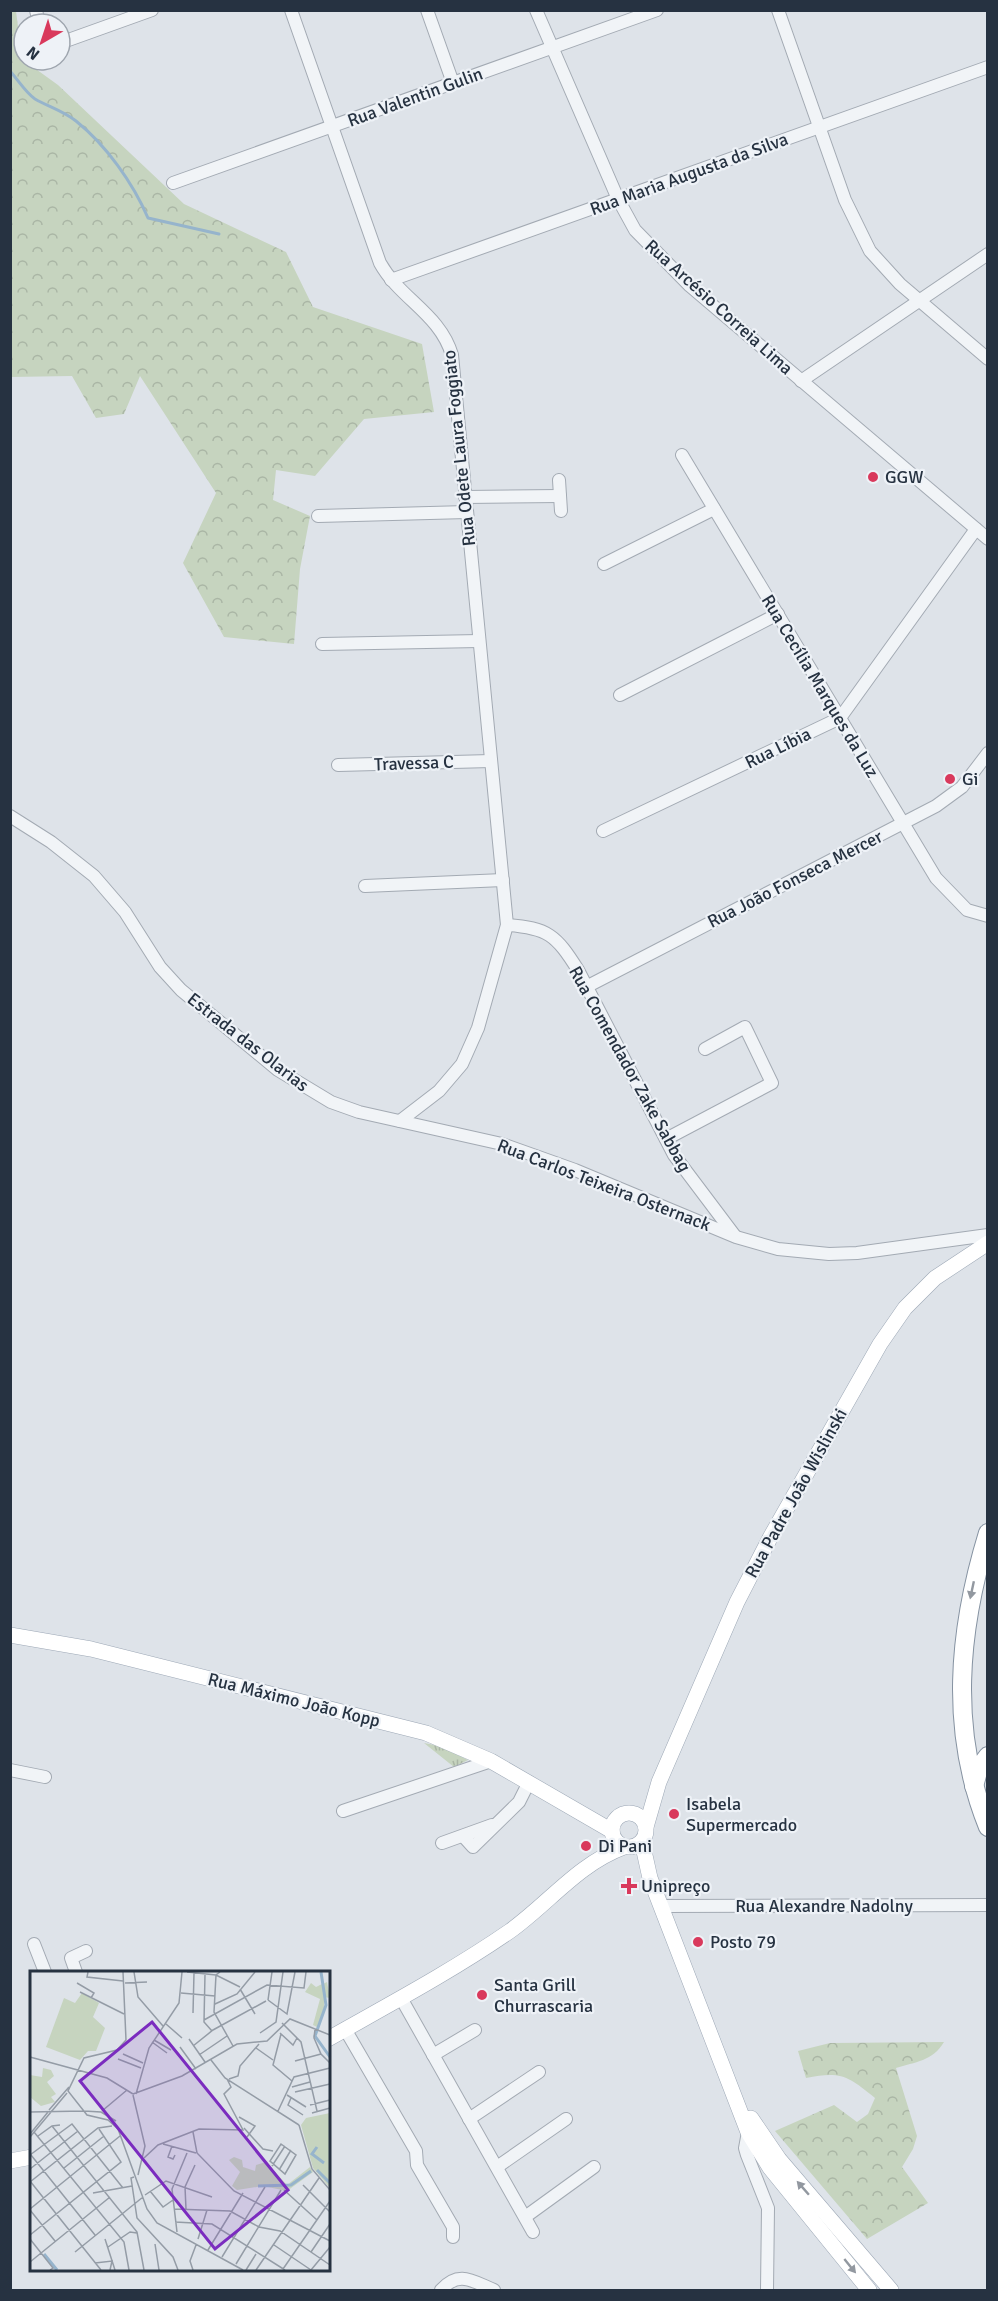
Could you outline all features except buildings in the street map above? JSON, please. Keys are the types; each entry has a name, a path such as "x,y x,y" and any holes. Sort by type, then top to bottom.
{"highway":[{"path":"987,1533 966,1617 960,1674 964,1736 974,1786 987,1827"},
{"path":"974,1786 979,1768 987,1756"}],"main road":[{"name":"Rua Padre João Wislinski","path":"869,2290 770,2168 748,2132 732,2085 635,1841 658,1782 753,1570 880,1344 904,1308 935,1278 987,1243"},
{"name":"Rua Máximo João Kopp","path":"10,1635 91,1649 416,1730 447,1740 564,1802 619,1820 641,1818 635,1841"},
{"name":"Rua Padre João Wislinski","path":"586,1866 619,1820 639,1806 658,1782"},
{"path":"619,1820 615,1841 635,1841"},
{"path":"330,2038 454,1968 512,1929 586,1866 635,1841"},
{"name":"Rua Padre João Wislinski","path":"732,2085 779,2159 891,2290"},
{"path":"10,2161 30,2157"},
{"path":"804,2210 822,2215 855,2248"}],"street":[{"path":"72,39 152,10"},
{"name":"Rua Odete Laura Foggiato","path":"291,10 380,263 391,280 426,312 447,339 452,355 507,925"},
{"path":"428,10 453,83"},
{"name":"Rua Arcésio Correia Lima","path":"536,10 618,199 635,230 670,267 987,539"},
{"name":"Rua Valentin Gulin","path":"173,183 657,10"},
{"path":"778,10 819,127 861,235 883,267 987,359"},
{"name":"Rua Maria Augusta da Silva","path":"391,280 987,67"},
{"path":"801,381 987,254"},
{"name":"Rua Cecília Marques da Luz","path":"682,455 939,883 967,910 987,916"},
{"path":"559,480 561,511"},
{"path":"465,497 560,496"},
{"path":"604,564 714,509"},
{"path":"318,516 467,512"},
{"name":"Rua Líbia","path":"603,831 840,718 976,529"},
{"path":"620,695 778,614"},
{"path":"322,644 480,641"},
{"name":"Rua João Fonseca Mercer","path":"586,987 936,806 962,788 987,753"},
{"name":"Travessa C","path":"338,765 491,760"},
{"name":"Estrada das Olarias","path":"10,816 59,848 94,876 125,912 168,978 278,1070 331,1102 400,1120"},
{"path":"365,886 502,880"},
{"path":"400,1120 433,1097 462,1064 478,1028 507,925"},
{"name":"Rua Comendador Zake Sabbag","path":"507,925 538,928 554,937 586,987 666,1139 687,1174 736,1237"},
{"path":"666,1139 772,1083 745,1027 705,1049"},
{"name":"Rua Carlos Teixeira Osternack","path":"400,1120 482,1139 537,1156 736,1237"},
{"path":"736,1237 778,1249 829,1254 883,1251 987,1235"},
{"path":"343,1811 490,1761"},
{"path":"10,1770 45,1777"},
{"path":"442,1843 463,1836 472,1847 519,1802 529,1782"},
{"name":"Rua Alexandre Nadolny","path":"661,1906 987,1905"},
{"path":"34,1944 45,1971"},
{"path":"76,1971 71,1958 86,1952"},
{"path":"401,1998 533,2232"},
{"path":"345,2029 416,2151 417,2165 453,2227 453,2237"},
{"path":"433,2055 475,2030"},
{"path":"470,2119 539,2072"},
{"path":"496,2167 566,2119"},
{"path":"748,2132 745,2148 768,2208 767,2290"},
{"path":"525,2217 594,2167"},
{"path":"441,2290 459,2278 494,2290"}],"green space":[{"path":"10,11 16,11 12,12 12,72 40,72 58,85 184,204 286,252 313,307 422,344 434,412 364,419 315,476 276,470 273,500 310,516 300,569 294,644 224,637 183,563 216,493 140,376 124,414 96,418 72,376 11,377"},
{"path":"424,1743 440,1746 468,1760 454,1767"},
{"path":"944,2042 929,2057 896,2068 917,2136 913,2149 902,2167 928,2203 867,2239 775,2131 834,2105 857,2122 868,2114 875,2098 844,2077 828,2075 806,2078 798,2051 830,2043"}],"waterway":[{"path":"10,71 32,96 71,118 98,141 127,178 148,218 219,234"}],"place":[{"name":"GGW","path":"873,477"},
{"name":"Gi","path":"950,779"},
{"name":"Isabela Supermercado","path":"674,1814"},
{"name":"Di Pani","path":"586,1846"},
{"name":"Unipreço","path":"629,1886"},
{"name":"Posto 79","path":"698,1942"},
{"name":"Santa Grill Churrascaria","path":"482,1995"}]}
